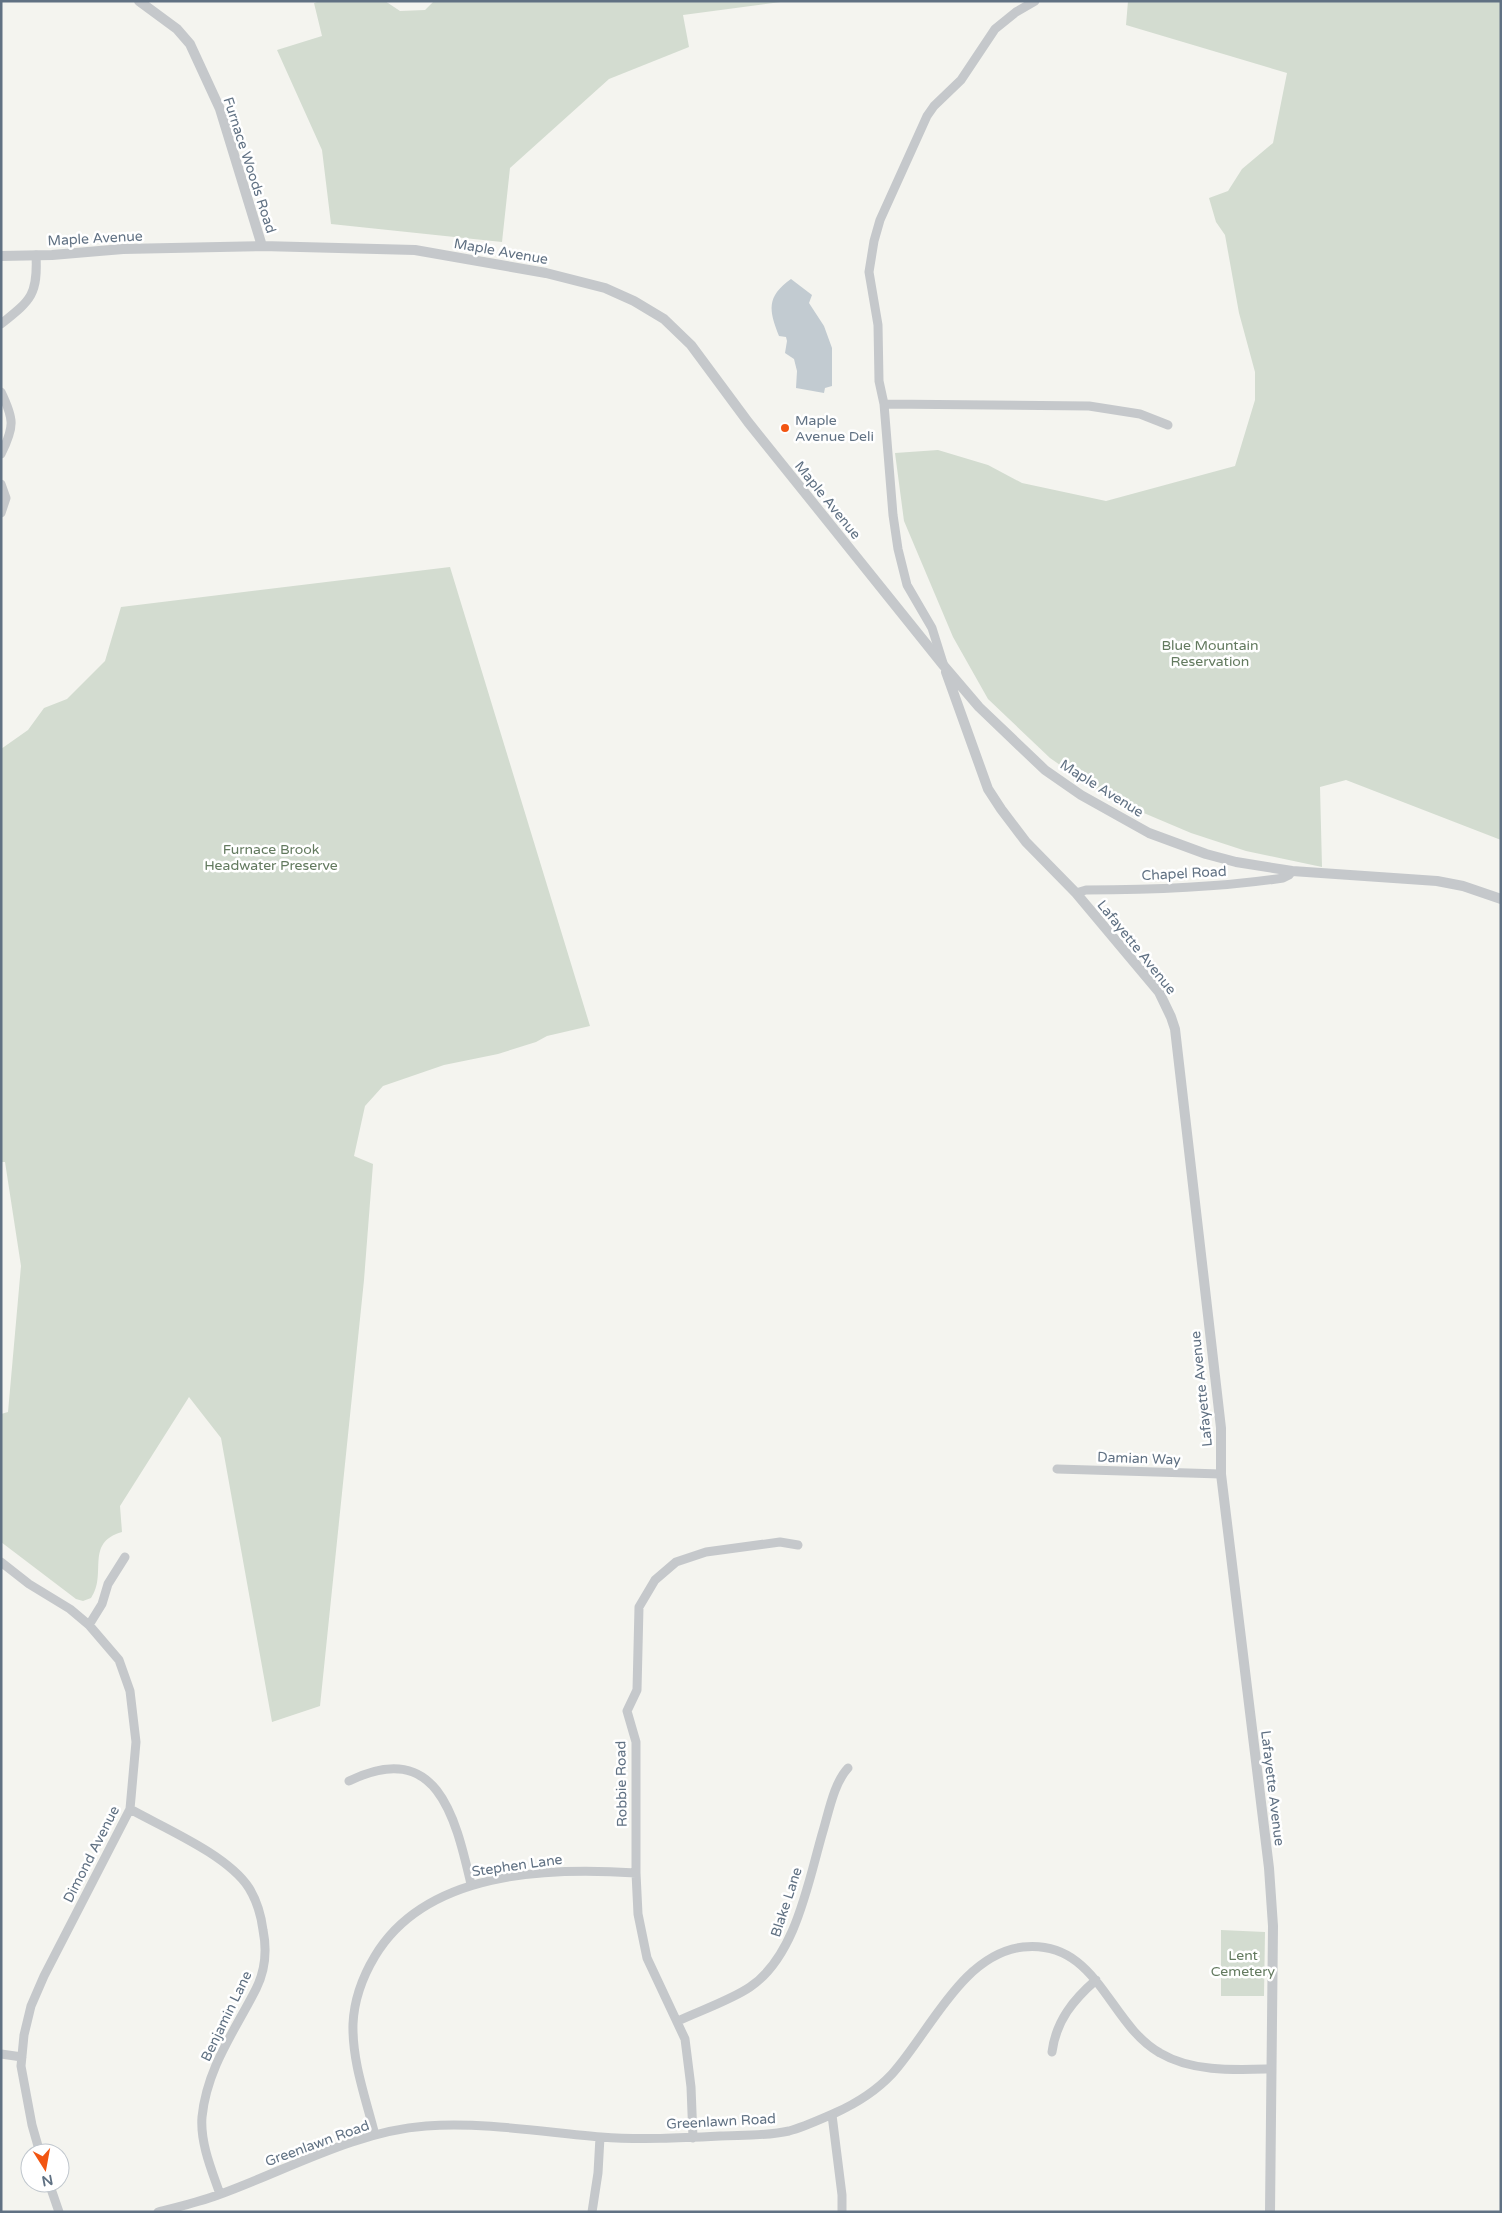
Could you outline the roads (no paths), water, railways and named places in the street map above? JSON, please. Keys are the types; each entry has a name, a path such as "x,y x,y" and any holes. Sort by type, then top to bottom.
{"street":[{"name":"Furnace Woods Road","path":"139,1 177,29 190,44 220,109 262,246"},
{"path":"944,666 932,628 907,585 901,562 893,515 884,404 879,381 878,325 869,272 872,247 880,220 917,138 934,106 961,80 996,29 1016,12 1035,1"},
{"name":"Maple Avenue","path":"1,256 123,249 262,246 415,250 496,266 546,273 605,288 664,319 691,345 748,422 944,666 979,707 1045,770 1110,812 1149,833 1206,854 1236,862 1292,872 1437,882 1463,886 1501,899"},
{"path":"1,324 26,304 32,294 37,270 36,255"},
{"path":"1,392 12,422 12,431 1,454"},
{"path":"884,404 1089,406 1140,414 1168,425"},
{"path":"1,484 6,498 1,513"},
{"name":"Lafayette Avenue","path":"944,666 988,789 1001,809 1026,842 1076,893 1159,992 1172,1016 1182,1081 1221,1428 1221,1474 1269,1868 1273,1926 1270,2212"},
{"name":"Chapel Road","path":"1076,893 1086,890 1190,888 1240,884 1283,878 1292,872"},
{"name":"Damian Way","path":"1057,1469 1221,1474"},
{"name":"Robbie Road","path":"693,2138 691,2087 685,2040 678,2021 647,1958 638,1914 636,1873 636,1742 627,1711 637,1690 639,1607 655,1580 676,1562 706,1552 780,1542 798,1544"},
{"path":"89,1625 102,1604 108,1584 125,1558"},
{"name":"Dimond Avenue","path":"1,1562 29,1584 70,1609 89,1625 119,1660 130,1691 136,1742 130,1810 44,1976 31,2006 24,2035 21,2066 37,2143"},
{"path":"348,1781 376,1770 392,1768 406,1770 432,1783 442,1796 450,1812 471,1884"},
{"name":"Blake Lane","path":"678,2021 749,1988 777,1960 792,1932 832,1800 843,1773 848,1768"},
{"name":"Benjamin Lane","path":"130,1810 222,1861 236,1873 255,1899 260,1912 265,1940 262,1973 256,1989 218,2058 209,2084 202,2117 202,2130 220,2194"},
{"name":"Stephen Lane","path":"375,2135 355,2060 353,2022 363,1981 382,1945 394,1930 409,1916 430,1903 471,1884 588,1870 636,1873"},
{"name":"Greenlawn Road","path":"158,2212 220,2194 315,2156 375,2135 425,2126 543,2130 630,2139 693,2138 772,2134 791,2131 832,2115 875,2089 891,2074 970,1974 993,1956 1025,1947 1058,1950 1078,1961 1096,1980 1140,2038 1164,2056 1202,2067 1270,2069"},
{"path":"1052,2052 1054,2035 1061,2019 1083,1991 1096,1980"},
{"path":"1,2054 22,2057"},
{"path":"832,2115 842,2195 842,2212"},
{"path":"592,2212 598,2173 600,2137"},
{"path":"53,2193 59,2212"}],"place":[{"name":"Maple Avenue Deli","path":"785,428"}],"park label":[{"name":"Blue Mountain Reservation","path":"1210,654"},
{"name":"Furnace Brook Headwater Preserve","path":"271,858"},
{"name":"Lent Cemetery","path":"1243,1964"}]}
